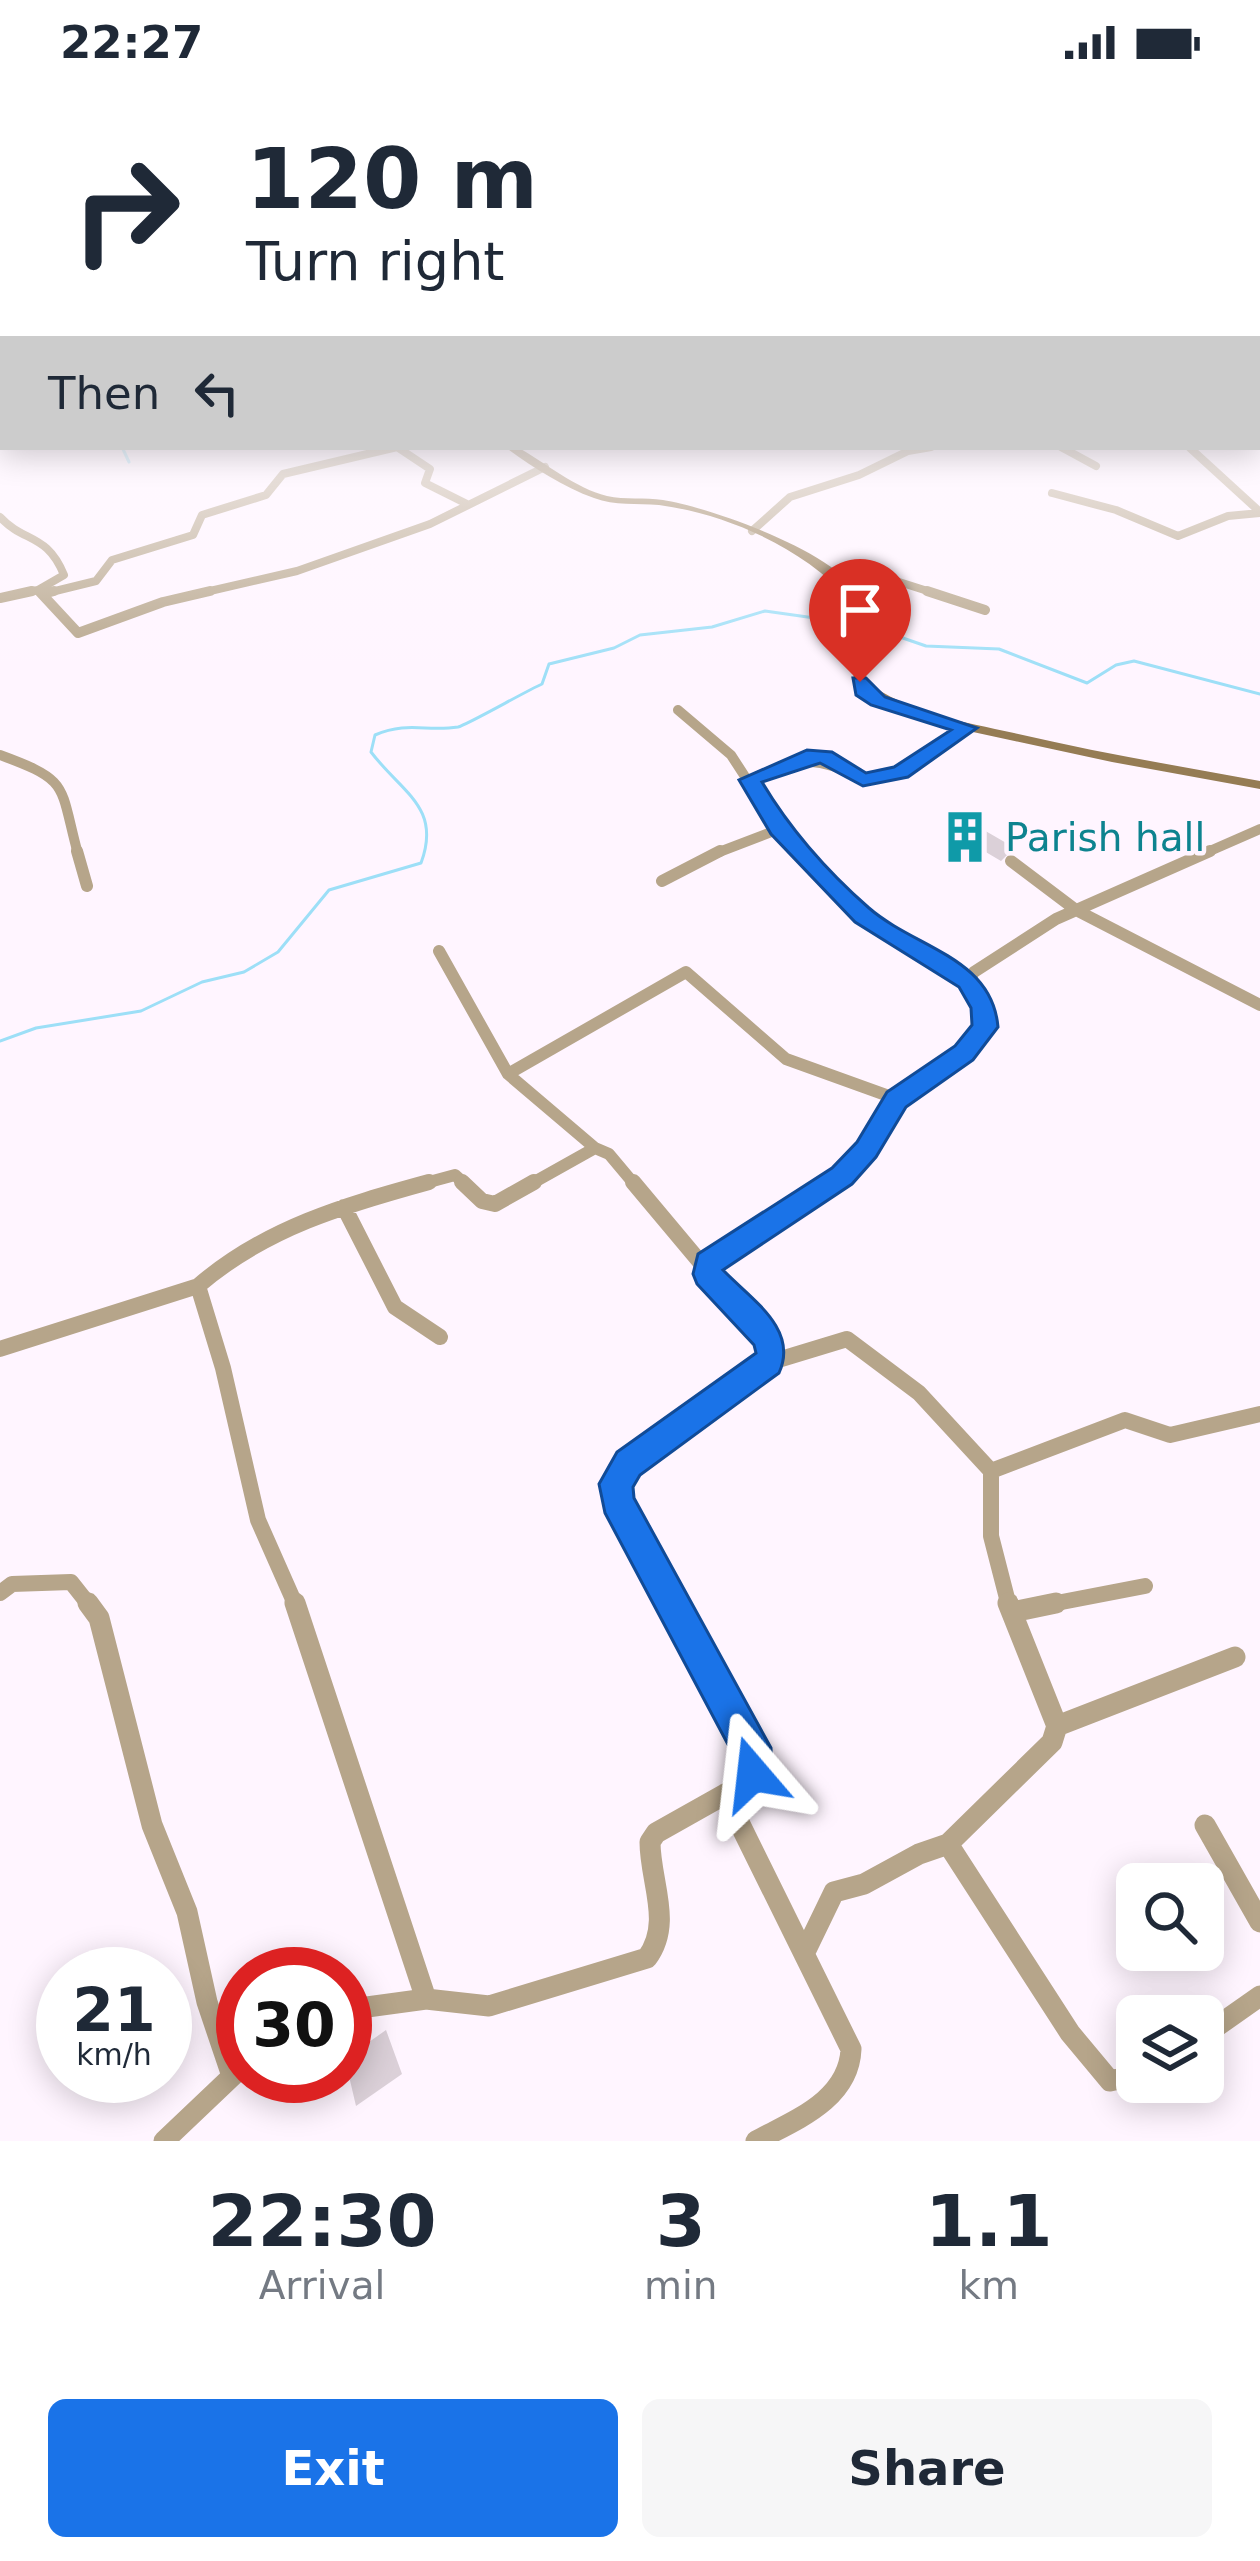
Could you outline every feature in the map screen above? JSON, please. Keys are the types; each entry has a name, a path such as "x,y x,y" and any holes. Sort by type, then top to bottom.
{"street":[{"path":"0,598 96,581 112,560 193,535 202,515 266,495 275,484"},
{"path":"427,484 467,504"},
{"path":"40,592 52,601 60,622 78,633 164,602 297,571 430,524 509,484"},
{"path":"576,484 598,496 665,503 752,531 823,569 856,606 863,691 878,701 967,728 1260,784"},
{"path":"752,531 790,497 831,484"},
{"path":"1229,484 1260,512"},
{"path":"1052,493 1082,507 1099,505 1121,512 1178,536 1228,516 1260,512"},
{"path":"0,517 12,530 27,532 54,548 64,575 40,592"},
{"path":"856,606 896,581 985,610"},
{"path":"678,710 731,755 779,829 863,916 968,981 986,1013 980,1036 964,1053 896,1099 866,1150 842,1176 705,1268"},
{"path":"750,780 807,756 825,757 863,780 900,772 967,728"},
{"path":"0,755 49,773 59,785 87,886"},
{"path":"662,881 740,841 779,829"},
{"path":"968,981 974,972 1076,910 1260,829"},
{"path":"1011,861 1076,910 1260,1005"},
{"path":"439,951 508,1074 595,1148 609,1154 769,1338 768,1363"},
{"path":"508,1074 686,972 786,1059 896,1099"},
{"path":"0,1349 198,1286 231,1254 344,1207 455,1175 482,1202 495,1204 595,1148"},
{"path":"344,1207 395,1307 440,1337"},
{"path":"198,1286 223,1368 257,1520 308,1634 426,1999"},
{"path":"372,2006 426,1999 489,2006 647,1958 657,1948 662,1931 650,1842 656,1833 753,1774 752,1748 617,1501 616,1484 628,1463 768,1363 847,1339 919,1393 991,1471"},
{"path":"991,1471 1125,1420 1170,1435 1260,1414"},
{"path":"804,1954 834,1892 851,1891 931,1847 948,1844 1017,1782 1052,1742 1057,1726 999,1574 986,1501 991,1471"},
{"path":"0,1593 12,1585 71,1582 99,1618 152,1825 187,1912 216,2022"},
{"path":"1012,1612 1145,1586"},
{"path":"1057,1726 1235,1657"},
{"path":"725,1794 851,2049 854,2067 848,2078 812,2108 756,2141"},
{"path":"1205,1826 1260,1922"},
{"path":"948,1844 1070,2033 1110,2081 1116,2080"},
{"path":"1224,2021 1260,1996"},
{"path":"164,2141 216,2090"}],"building":[{"path":"970,822 1008,844 1011,851 1001,861 950,831"},
{"path":"386,2030 402,2074 372,2095 372,2040"}],"waterway":[{"path":"0,1041 36,1028 141,1011 202,982 244,972 278,952 329,890 421,863 426,844 422,814 371,752 375,735 397,729 458,727 542,684 549,664 614,648 640,635 712,627 765,611 850,623"},
{"path":"865,625 926,646 999,649 1087,683 1116,665 1134,661 1260,694"}],"place":[{"name":"Parish hall","path":"965,837"}],"route":[{"path":"753,1774 752,1748 615,1493 618,1476 628,1463 768,1363 769,1338 708,1274 708,1264 827,1189 856,1164 896,1099 974,1045 985,1027 984,1008 968,981 863,916 779,829 750,780 807,756 825,757 863,780 900,772 967,728 878,701 863,691 860,682"}]}
